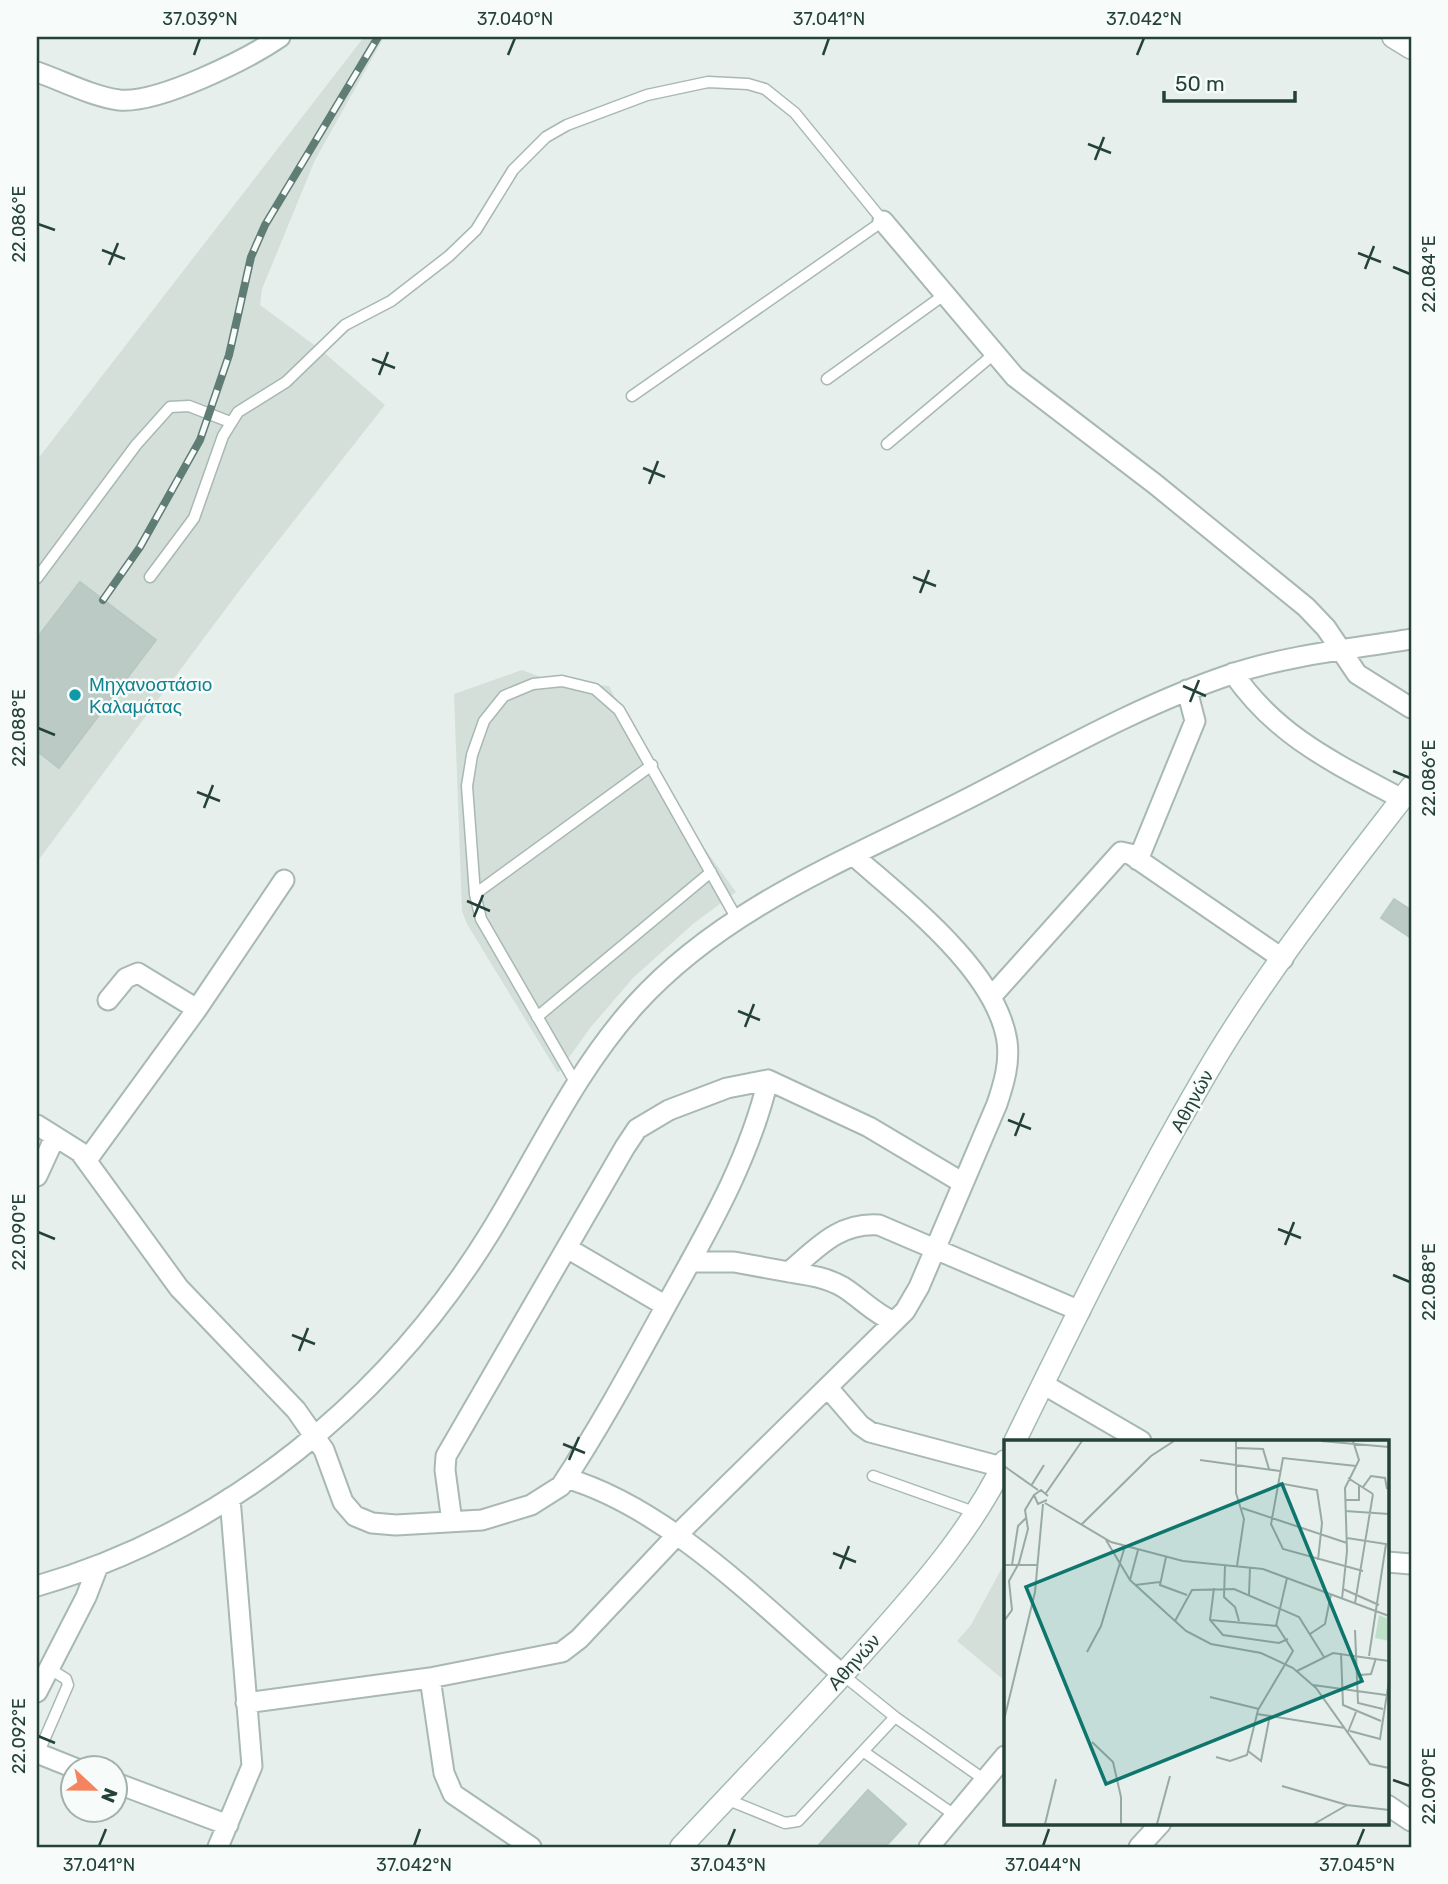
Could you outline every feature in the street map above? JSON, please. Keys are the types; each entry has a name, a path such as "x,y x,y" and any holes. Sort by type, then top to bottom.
{"main road":[{"path":"1393,37 1411,48"},
{"name":"Αθηνών","path":"1015,1440 1080,1311 1217,1056 1283,959 1406,793"},
{"name":"Αθηνών","path":"681,1847 697,1839 726,1799 843,1675 946,1558 978,1513 1004,1464"}],"street":[{"path":"37,72 108,97 132,100 230,67 280,37"},
{"path":"883,221 994,354 1037,396 1155,484 1306,607 1326,628 1339,651 1366,681 1411,708"},
{"path":"37,1586 98,1566 177,1531 230,1498 285,1460 396,1359 447,1297 505,1208 575,1082 610,1034 658,981 697,946 737,919 821,871 1187,690 1233,673 1411,639"},
{"path":"1233,673 1249,697 1288,735 1406,793"},
{"path":"1138,860 1195,721 1187,690"},
{"path":"991,997 1115,857 1124,852 1283,959"},
{"path":"246,1703 430,1678 562,1652 579,1639 676,1536 894,1322 913,1299 998,1104 1007,1068 1004,1028 991,997 941,937 854,856"},
{"path":"87,1160 197,1009 284,880"},
{"path":"108,1000 127,978 138,973 197,1009"},
{"path":"452,1522 444,1470 446,1457 637,1129 688,1102 745,1083 768,1080 869,1126 963,1183"},
{"path":"37,1125 87,1160 99,1182 166,1273 239,1353 296,1410 314,1434 331,1465 343,1502 355,1516 379,1524 452,1522 497,1517 531,1505 556,1490 566,1478 666,1306 746,1153 768,1080"},
{"path":"37,1176 55,1137"},
{"path":"789,1272 819,1244 854,1225 890,1227 1080,1311"},
{"path":"567,1248 666,1306"},
{"path":"690,1262 726,1262 813,1276 840,1285 870,1310 894,1322"},
{"path":"1043,1384 1139,1440"},
{"path":"828,1388 860,1425 870,1432 1004,1464"},
{"path":"566,1478 596,1489 676,1536 843,1675"},
{"path":"218,1847 252,1766 230,1498"},
{"path":"37,1692 98,1566"},
{"path":"430,1678 444,1773 453,1794 531,1847"},
{"path":"38,1754 60,1762"},
{"path":"929,1847 1004,1756"},
{"path":"130,1788 228,1825"},
{"path":"1388,1806 1411,1821"},
{"path":"1139,1847 1159,1825"}],"lane":[{"path":"150,578 194,518 230,422 246,406 286,382 345,325 391,301 450,256 476,230 513,170 546,137 590,114 636,98 708,82 739,83 765,89 794,113 883,221 632,396"},
{"path":"827,379 944,295"},
{"path":"887,444 994,354"},
{"path":"37,578 136,445 170,407 189,406 230,422"},
{"path":"575,1082 491,939 475,894 467,786 472,755 484,721 504,696 533,684 562,681 595,689 620,710 737,919"},
{"path":"475,894 652,765"},
{"path":"537,1017 711,872"},
{"path":"873,1476 978,1513"},
{"path":"38,1754 68,1685 66,1679 50,1669"},
{"path":"843,1675 895,1717 985,1780"},
{"path":"726,1799 785,1823 798,1821 895,1717"},
{"path":"864,1752 956,1816"}],"shaded area":[{"name":"Μηχανοστάσιο Καλαμάτας","path":"364,37 384,37 315,160 262,289 260,305 321,350 385,405 245,583 37,862 37,460"},
{"path":"522,670 552,681 609,686 658,784 736,892 693,924 633,978 590,1028 558,1073 467,924 462,911 454,694"},
{"path":"1004,1564 1004,1680 957,1641 971,1625"}],"building":[{"name":"Μηχανοστάσιο Καλαμάτας","path":"80,582 156,640 59,768 37,751 37,638"},
{"path":"1394,899 1411,910 1411,938 1381,918"},
{"path":"868,1790 906,1824 885,1847 817,1847"}],"railway":[{"path":"103,600 140,547 200,440 229,355 251,257 265,225 378,37"}],"place":[{"name":"Μηχανοστάσιο Καλαμάτας","path":"75,695"}]}
